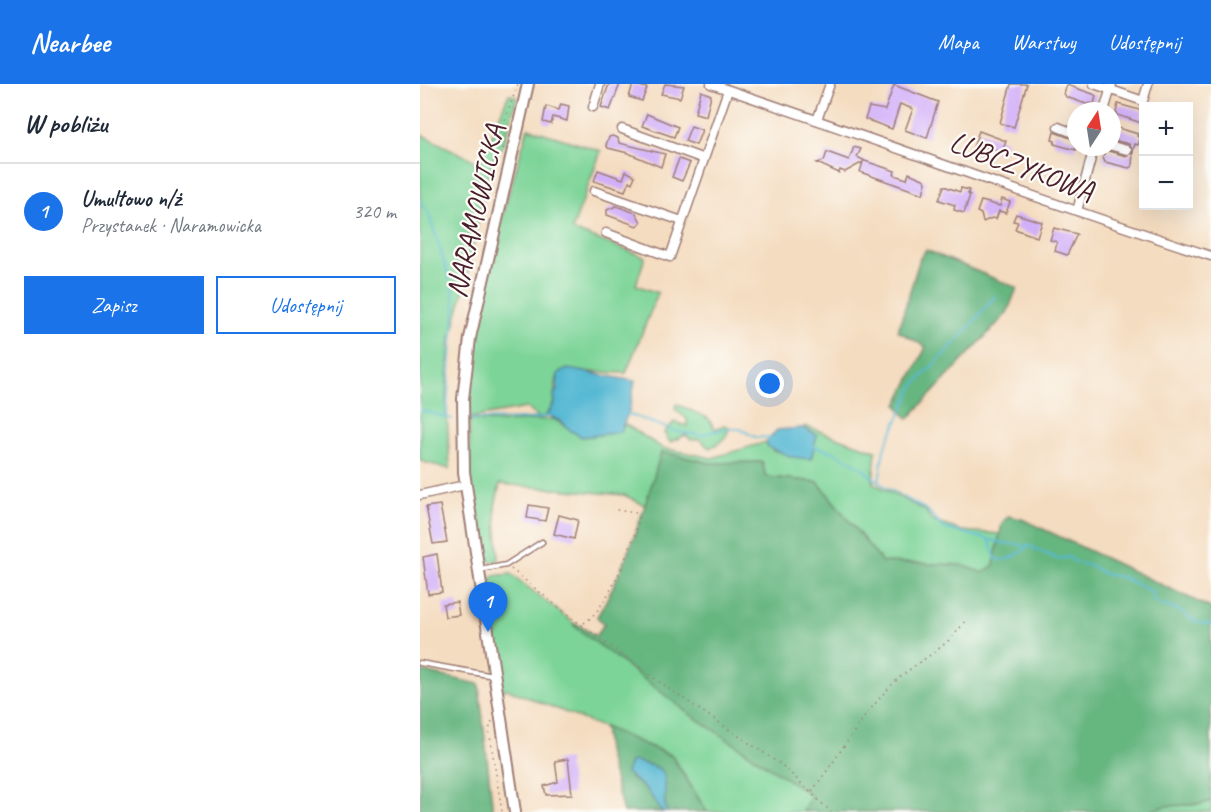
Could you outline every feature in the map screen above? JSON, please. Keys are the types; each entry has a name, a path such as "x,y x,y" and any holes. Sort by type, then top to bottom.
{"street":[{"name":"NARAMOWICKA","path":"515,812 465,485 463,453 465,364 528,84"},
{"path":"593,106 600,84"},
{"name":"LUBCZYKOWA","path":"713,84 1211,256"},
{"path":"817,120 830,84"},
{"path":"1094,84 1111,87 1143,101 1148,84"},
{"path":"1107,102 1111,87"},
{"path":"606,233 670,257 728,90"},
{"path":"1058,127 1067,130"},
{"path":"622,129 704,159"},
{"path":"1121,148 1127,150"},
{"path":"1077,211 1092,156"},
{"path":"594,191 682,221"},
{"path":"420,495 465,485"}],"lane":[{"path":"478,570 506,565 542,542"},
{"path":"420,663 488,677 494,676"}],"path":[{"path":"503,152 501,131 505,113 518,84"},
{"path":"583,624 599,609 635,534 639,520 636,513 616,510"},
{"path":"506,565 572,618 665,686 783,766 812,791 831,812"},
{"path":"812,791 889,689 912,669 950,642 966,620"},
{"path":"493,718 489,730 502,812"}],"green space":[{"path":"509,94 517,97 503,147 496,152 484,190 465,286 450,341 446,396 450,469 420,461 420,134 479,163"},
{"path":"528,128 601,151 572,230 645,257 636,285 658,293 626,373 561,371 551,409 540,418 526,408 469,418 474,345 488,272"},
{"path":"926,250 1017,288 1007,313 908,419 897,405 926,347 898,331 920,258"},
{"path":"676,404 708,418 715,429 724,425 729,427 725,438 709,448 700,439 691,440 686,435 670,442 664,433 674,422 687,426 687,419 675,409"},
{"path":"554,419 582,437 620,432 625,424 662,448 712,458 766,442 773,451 777,451 812,432 803,428 805,426 876,451 873,483 926,511 932,521 962,531 1000,534 994,565 983,573 962,565 882,562 818,482 766,477 762,462 710,463 662,452 646,506 624,495 500,484 495,506 499,558 491,562 482,555 470,475 469,420 501,422"},
{"path":"661,452 710,463 762,462 766,477 818,482 882,562 962,565 983,573 994,565 1002,523 1008,516 1022,519 1211,608 1211,801 1196,805 1164,807 1150,812 803,812 811,795 691,715 574,626 577,624 596,636 604,624 597,617 626,557 642,515"},
{"path":"511,574 691,715 811,795 803,812 707,812 672,755 507,689 503,691 488,604 492,576"},
{"path":"420,671 479,684 493,812 420,812"},
{"path":"604,727 672,756 707,812 667,812 663,772 656,767 635,761 630,778 647,790 662,812 623,812 607,751"},
{"path":"1211,801 1211,812 1150,812 1164,807 1196,805"}],"water":[{"path":"568,369 635,381 629,411 620,432 582,437 562,422 547,415 555,402 554,394 557,390 558,373"},
{"path":"803,428 817,435 811,459 792,457 768,447 766,442 777,430"},
{"path":"635,761 656,767 663,772 667,812 662,812 647,790 626,773 630,762"}],"building":[{"path":"609,84 620,84 610,110 601,107"},
{"path":"633,84 647,88 642,101 629,97"},
{"path":"665,84 684,86 680,98 661,94"},
{"path":"1011,84 1027,84 1014,127 1000,123"},
{"path":"894,85 938,102 927,138 905,130 913,109 900,104 892,129 865,119 869,107 885,110"},
{"path":"1067,85 1096,96 1094,102 1080,102 1066,97 1064,93"},
{"path":"701,91 711,95 706,116 695,113"},
{"path":"561,104 569,106 567,121 553,117 551,124 543,122 546,106 559,110"},
{"path":"1121,105 1139,110 1139,122 1121,116"},
{"path":"647,114 678,127 674,137 642,126"},
{"path":"691,126 702,130 696,145 685,141"},
{"path":"1121,129 1138,134 1139,142 1138,145 1135,144 1133,151 1129,144 1121,142"},
{"path":"979,131 1006,141 1002,153 982,146 979,155 971,153"},
{"path":"1054,132 1067,137 1067,148 1054,144 1055,141 1052,140"},
{"path":"609,137 618,138 619,143 665,154 661,167 628,153 608,148 606,145"},
{"path":"854,147 861,149 857,157 895,171 894,175 907,179 909,173 923,179 926,182 923,194 860,172 863,162 845,172 840,170 839,173 817,163 824,161 827,152 849,160"},
{"path":"1133,152 1132,166 1129,168 1105,162 1104,156 1126,156"},
{"path":"679,159 690,163 682,181 672,177"},
{"path":"598,170 623,179 626,171 635,176 632,183 629,181 625,191 594,181"},
{"path":"944,186 960,192 961,188 969,190 970,195 964,213 954,210 955,205 939,200"},
{"path":"1002,199 1010,202 1006,213 999,211 996,219 992,218 983,222 981,214 977,212 981,201 1000,206"},
{"path":"616,206 636,213 641,222 637,226 607,215 607,210"},
{"path":"1016,214 1042,222 1037,237 1015,229 1018,222 1013,221"},
{"path":"1054,228 1077,234 1067,255 1055,251 1057,242 1050,240"},
{"path":"440,505 447,542 433,544 426,507"},
{"path":"529,505 548,508 545,521 527,518"},
{"path":"559,515 578,520 574,539 554,534"},
{"path":"437,554 442,592 428,594 423,557"},
{"path":"457,602 459,615 445,617 443,604"},
{"path":"568,759 572,794 546,795 544,786 558,782 555,761"}],"waterway":[{"path":"420,201 428,212 450,280"},
{"path":"446,418 455,306 452,286"},
{"path":"879,481 884,449 914,385 964,333 995,296"},
{"path":"420,410 452,419"},
{"path":"625,413 678,432 700,435 724,429 740,429 755,437 771,438"},
{"path":"469,419 498,420 548,416"},
{"path":"812,446 834,452 859,466 884,486 927,510 943,528 1003,543 1029,546 1058,559 1068,557 1077,563 1092,566 1104,574 1122,577 1152,592 1152,600 1158,604 1180,611 1199,623 1211,624"},
{"path":"989,540 996,559 1005,560 1013,557 1028,546"}],"place":[{"name":"Umultowo n/ż","path":"488,632"}]}
